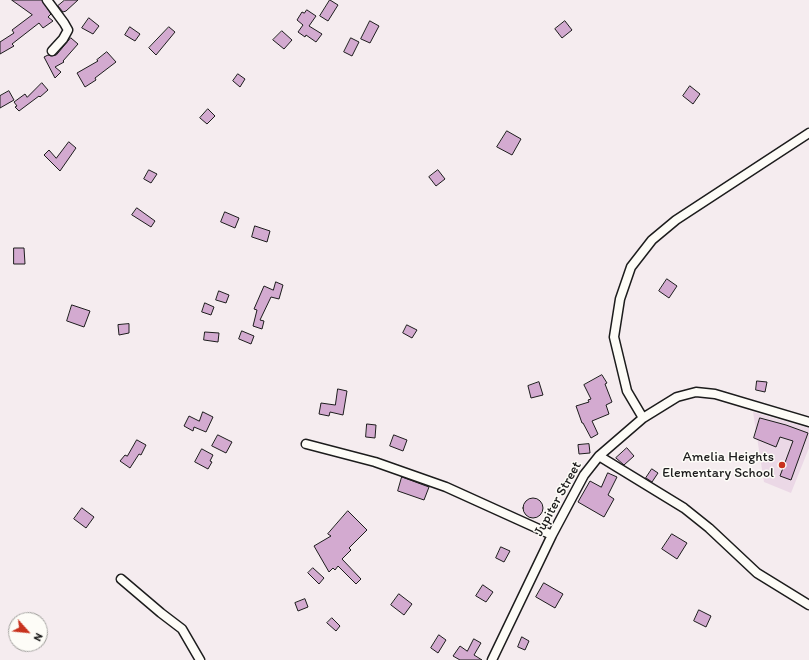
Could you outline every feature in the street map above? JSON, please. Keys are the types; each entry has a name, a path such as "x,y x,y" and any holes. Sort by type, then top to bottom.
{"street":[{"path":"46,0 68,30 63,39 52,51"},
{"path":"643,418 627,391 614,337 620,299 631,268 652,240 676,220 809,133"},
{"name":"Jupiter Street","path":"492,660 552,535 584,475 599,456 643,418 677,397 696,392 715,394 809,422"},
{"path":"306,444 375,462 446,487 552,535"},
{"path":"599,456 684,508 709,528 758,573 809,604"},
{"path":"121,579 182,629 200,660"}],"shaded area":[{"name":"Amelia Heights Elementary School","path":"753,412 809,428 809,448 791,493 764,482"}],"building":[{"path":"12,0 42,0 51,14 48,17 53,21 43,28 39,23 12,44 14,46 0,54 0,42 14,33 12,30 32,15"},
{"path":"65,0 78,0 63,12 58,6"},
{"path":"330,0 338,5 328,21 320,16"},
{"path":"307,10 316,16 309,26 322,34 316,42 306,35 305,37 298,32 303,25 297,20 302,12 304,13"},
{"path":"89,18 99,26 93,34 82,28"},
{"path":"370,21 379,26 370,43 361,39"},
{"path":"565,21 572,30 562,38 555,29"},
{"path":"130,27 140,34 135,41 125,35"},
{"path":"169,27 175,32 156,55 149,48"},
{"path":"282,31 292,40 284,49 273,40"},
{"path":"71,38 78,44 63,61 64,62 55,67 61,72 55,78 44,57 48,55 56,55"},
{"path":"351,38 359,42 352,56 344,52"},
{"path":"107,52 116,62 95,78 96,80 85,87 77,73 98,61 97,60"},
{"path":"238,74 245,79 240,87 233,81"},
{"path":"42,83 48,90 19,111 15,107 17,106 14,102 25,94 27,97"},
{"path":"690,86 700,94 693,104 683,96"},
{"path":"9,91 14,100 0,108 0,96"},
{"path":"208,109 215,116 207,124 200,118"},
{"path":"507,131 521,139 512,155 497,147"},
{"path":"69,142 76,148 60,171 44,155 49,150 56,158"},
{"path":"149,170 157,174 151,183 144,179"},
{"path":"438,170 445,179 436,186 429,177"},
{"path":"137,208 155,221 151,227 132,215"},
{"path":"225,212 239,218 235,228 221,222"},
{"path":"255,226 270,231 267,242 252,237"},
{"path":"14,248 24,248 25,264 14,264"},
{"path":"667,279 677,286 669,298 659,291"},
{"path":"276,282 283,285 279,299 271,297 260,320 264,321 262,329 253,326 257,310 254,309 264,286 273,290"},
{"path":"219,291 229,295 226,303 216,300"},
{"path":"205,303 214,307 211,315 202,312"},
{"path":"72,305 90,311 84,327 67,321"},
{"path":"129,324 129,333 119,335 118,325"},
{"path":"407,325 417,330 412,338 403,333"},
{"path":"242,331 254,336 251,344 239,339"},
{"path":"205,332 219,333 218,342 204,340"},
{"path":"602,375 607,383 605,384 612,402 606,405 609,414 592,421 598,434 591,438 582,423 576,406 589,402 588,400 591,399 584,385"},
{"path":"757,381 767,382 765,392 756,390"},
{"path":"539,382 543,395 531,398 528,386"},
{"path":"338,389 347,391 343,415 330,412 329,416 319,414 321,403 335,405"},
{"path":"203,412 213,417 206,432 194,427 193,431 184,426 189,416 199,421"},
{"path":"760,418 808,433 791,480 780,476 793,441 780,437 776,447 754,438"},
{"path":"367,424 376,425 375,438 366,437"},
{"path":"218,435 232,442 226,453 212,446"},
{"path":"394,435 407,440 403,451 390,446"},
{"path":"137,440 146,445 141,455 139,454 130,468 120,461 125,455 127,456"},
{"path":"589,444 590,453 579,454 578,445"},
{"path":"627,448 634,456 624,465 616,458"},
{"path":"202,449 213,455 210,461 212,462 208,469 195,462"},
{"path":"652,469 658,473 652,482 646,478"},
{"path":"608,473 617,477 608,495 614,499 604,517 578,502 590,481 601,487"},
{"path":"402,477 429,487 424,500 398,491"},
{"path":"529,498 537,498 543,504 543,512 537,518 529,518 523,512 523,504"},
{"path":"82,508 94,517 86,528 74,519"},
{"path":"348,511 367,530 349,548 351,550 342,559 361,579 356,584 338,566 335,570 333,568 329,572 314,546 331,536 328,534"},
{"path":"672,534 687,543 677,559 662,549"},
{"path":"501,547 510,551 504,562 496,558"},
{"path":"313,568 324,578 319,584 308,573"},
{"path":"544,583 563,594 555,608 536,597"},
{"path":"483,585 493,592 486,602 476,596"},
{"path":"399,594 412,604 404,615 391,605"},
{"path":"305,599 308,607 298,611 295,603"},
{"path":"699,610 711,616 706,627 694,621"},
{"path":"332,618 340,626 336,631 327,623"},
{"path":"439,635 446,640 438,653 431,648"},
{"path":"522,637 529,641 525,650 518,647"},
{"path":"474,639 481,643 474,655 482,660 460,660 453,656 460,646 467,651"}],"place":[{"name":"Amelia Heights Elementary School","path":"782,465"}]}
